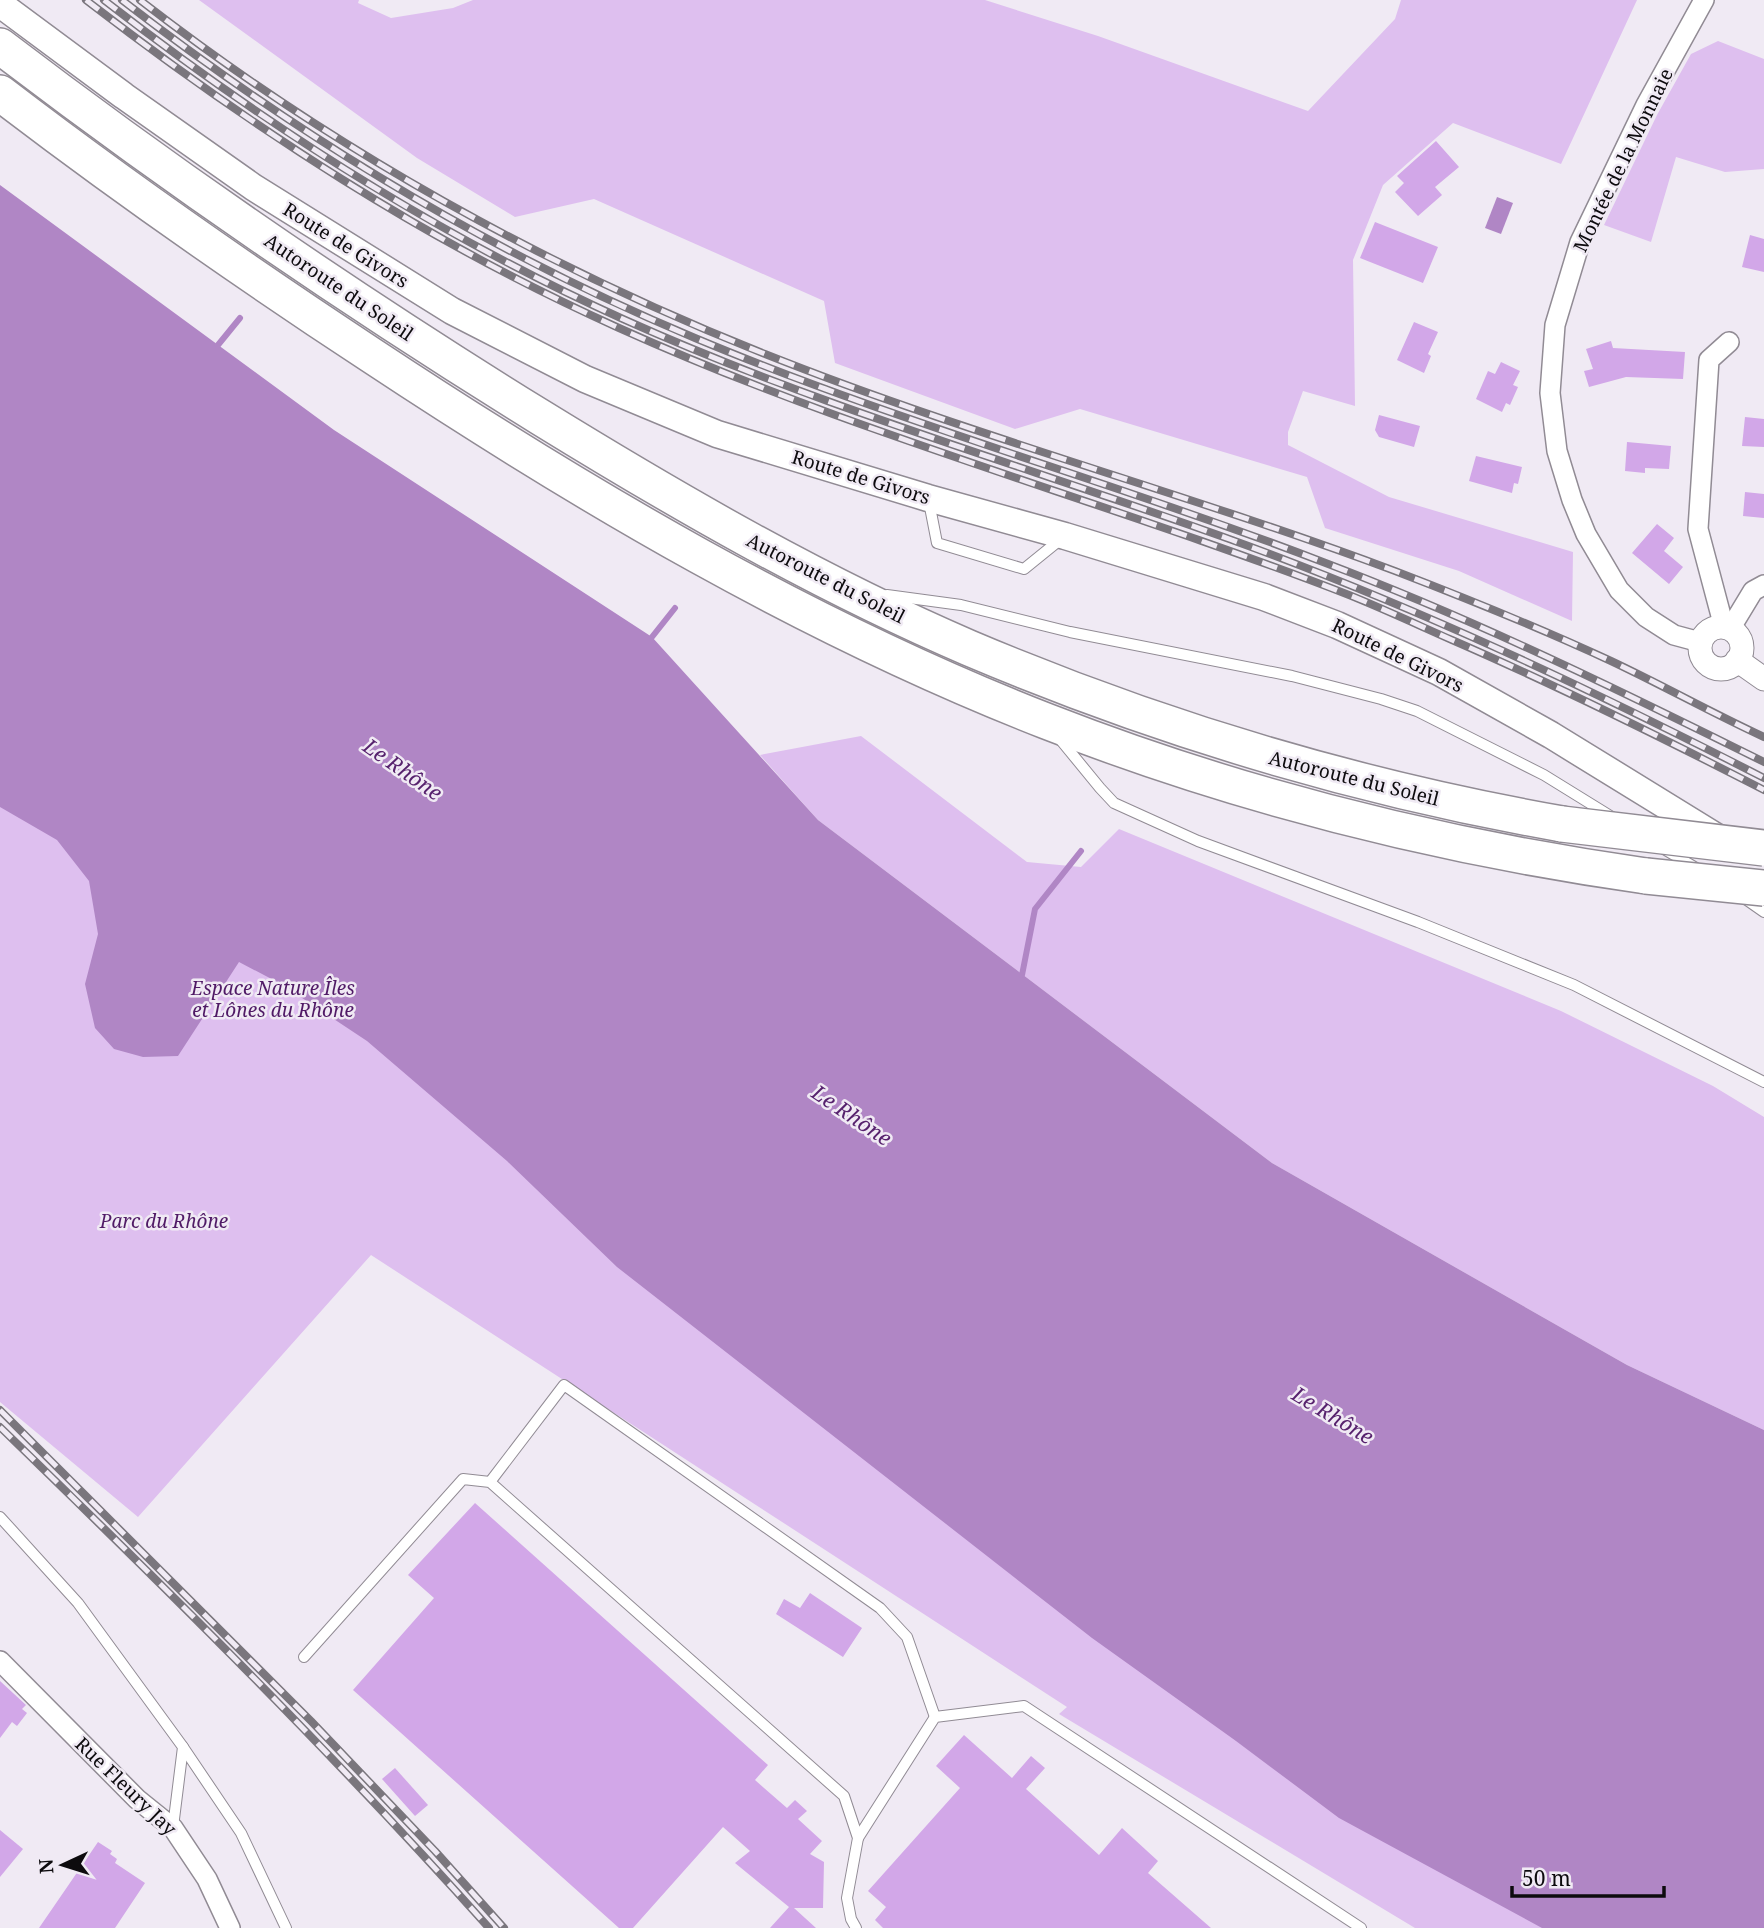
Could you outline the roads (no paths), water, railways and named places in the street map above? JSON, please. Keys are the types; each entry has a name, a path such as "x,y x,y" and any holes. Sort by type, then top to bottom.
{"highway":[{"name":"Autoroute du Soleil","path":"0,46 222,209 466,371 682,501 844,589 968,648 1058,684 1206,737 1385,787 1562,824 1764,848"},
{"name":"Autoroute du Soleil","path":"0,93 255,277 428,393 527,455 662,534 811,614 941,677 1045,721 1195,774 1343,816 1536,858 1646,876 1764,888"}],"main road":[{"name":"Route de Givors","path":"0,4 253,187 452,311 584,379 717,435 1065,536 1264,597 1337,625 1409,657 1551,735 1676,814 1764,864"}],"street":[{"name":"Montée de la Monnaie","path":"1700,642 1674,635 1646,617 1619,590 1586,534 1572,500 1558,451 1550,393 1555,325 1580,242 1646,105 1704,0"},
{"path":"1730,342 1709,360 1698,529 1727,628 1739,638 1741,647 1737,660 1732,665 1721,668 1709,665 1702,657 1700,642 1709,630 1727,628 1753,591 1764,585"},
{"path":"1737,660 1764,679"},
{"name":"Rue Fleury Jay","path":"0,1661 137,1800 173,1828 207,1879 230,1928"}],"lane":[{"path":"928,498 937,544 1024,569 1065,536"},
{"path":"844,589 961,606 1059,629 1292,676 1398,704 1544,775 1764,912"},
{"path":"1045,721 1114,803 1198,841 1418,922 1574,985 1764,1082"},
{"path":"490,1482 564,1385 880,1608 907,1637 936,1717"},
{"path":"304,1657 463,1479 490,1482 844,1796 858,1838"},
{"path":"0,1517 78,1603 183,1747 241,1833 286,1928"},
{"path":"936,1717 1024,1706 1361,1928"},
{"path":"856,1928 851,1919 847,1898 858,1838 936,1717"},
{"path":"173,1828 183,1747"}],"water":[{"name":"Le Rhône","path":"0,185 334,430 652,637 818,820 1272,1163 1627,1365 1764,1430 1764,1928 1542,1928 1339,1818 1092,1638 617,1267 507,1161 367,1041 281,984 239,962 178,1056 143,1057 114,1049 95,1028 85,984 98,934 89,881 57,840 0,807"},
{"path":"1497,197 1513,203 1501,234 1485,228"}],"waterway":[{"path":"218,345 240,318"},
{"path":"652,637 675,608"},
{"path":"1022,975 1035,909 1081,851"}],"railway":[{"path":"86,0 212,93 343,180 478,258 619,328 799,402 1349,595 1492,657 1764,790"},
{"path":"104,0 227,91 354,175 486,251 623,319 773,381 849,409 1156,513 1368,593 1502,650 1764,778"},
{"path":"122,0 257,98 397,188 543,268 618,304 695,338 850,398 1166,505 1379,584 1546,656 1764,762"},
{"path":"140,0 213,54 363,154 519,242 600,282 765,354 843,384 1395,571 1584,649 1764,737"},
{"path":"0,1410 311,1721 504,1928"},
{"path":"0,1427 249,1673 371,1799 489,1928"}],"park label":[{"name":"Espace Nature Îles et Lônes du Rhône","path":"273,999"},
{"name":"Parc du Rhône","path":"164,1221"}]}
